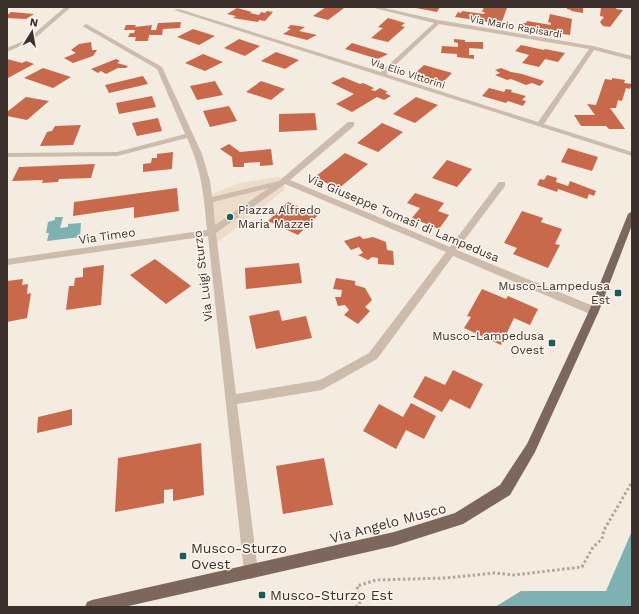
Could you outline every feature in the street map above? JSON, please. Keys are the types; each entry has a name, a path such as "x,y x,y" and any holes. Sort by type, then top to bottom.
{"main road":[{"name":"Via Angelo Musco","path":"92,607 394,540 458,519 505,490 531,448 594,311 632,214"}],"street":[{"path":"7,50 30,40 68,7"},
{"name":"Via Mario Rapisardi","path":"373,7 438,22 593,48 632,58"},
{"name":"Via Elio Vittorini","path":"177,10 632,154"},
{"path":"382,75 438,22"},
{"name":"Via Luigi Sturzo","path":"86,26 160,68 198,154 206,181 251,572"},
{"path":"540,125 593,48"},
{"name":"Via Giuseppe Tomasi di Lampedusa","path":"351,124 284,182 594,311"},
{"path":"8,155 117,154 190,135"},
{"path":"208,201 284,182"},
{"path":"211,233 284,182"},
{"path":"231,400 322,386 373,356 502,184"},
{"name":"Via Timeo","path":"7,262 211,233"}],"path":[{"path":"356,607 360,604 358,586 376,580 445,578 494,573 514,575 582,567 586,563 588,556 594,547 602,539 604,530 632,482"}],"shaded area":[{"name":"Piazza Alfredo Maria Mazzei","path":"278,177 284,181 284,190 213,246 207,196 239,183"}],"water":[{"path":"55,217 63,217 60,228 68,227 68,224 81,223 80,237 47,241 49,233 46,233 48,222 55,220"},
{"path":"632,531 632,607 495,607 521,591 606,591"}],"building":[{"path":"326,7 344,8 328,20 313,16"},
{"path":"411,7 440,7 437,12"},
{"path":"484,7 507,8 501,24 455,17 458,12 461,13 462,11 484,14 485,12 482,12"},
{"path":"567,7 583,7 583,13 571,11 567,9"},
{"path":"601,7 617,7 616,9 623,10 610,27 603,26 600,22 604,17 600,16"},
{"path":"237,8 259,15 261,12 273,12 265,21 259,20 258,22 233,18 236,16 227,14"},
{"path":"11,12 34,14 26,19 7,18 7,15"},
{"path":"550,14 572,19 570,35 521,28 523,23 526,23 527,21 551,25 551,23 548,22"},
{"path":"388,18 405,23 401,26 405,27 388,42 371,38 383,28 378,27"},
{"path":"181,22 180,28 163,29 162,35 149,35 148,41 135,41 136,37 128,37 130,33 134,33 135,30 124,30 126,25 136,25 135,27 152,25 151,30 156,30 158,23"},
{"path":"291,25 305,27 299,31 317,35 307,40 283,34 291,29 287,28"},
{"path":"193,29 215,36 199,45 177,37"},
{"path":"239,39 260,46 245,56 224,48"},
{"path":"454,39 465,40 465,42 483,42 483,49 469,48 469,55 474,55 474,59 457,57 457,54 441,53 442,46 458,47 458,43 454,42"},
{"path":"91,42 92,50 97,50 93,56 73,63 64,58 76,53 71,50 79,44"},
{"path":"352,43 388,54 378,59 345,49"},
{"path":"521,45 565,53 558,62 545,59 539,67 522,63 529,55 515,51"},
{"path":"276,52 299,60 285,69 261,61"},
{"path":"203,54 223,62 205,71 185,63"},
{"path":"7,59 22,63 26,61 34,64 8,78"},
{"path":"116,59 120,61 117,63 128,66 126,68 118,68 106,74 101,71 98,73 91,69"},
{"path":"424,65 452,73 440,85 412,76"},
{"path":"43,68 71,77 53,88 24,78"},
{"path":"501,68 544,81 540,86 532,83 526,85 511,79 507,80 495,75 500,73 495,70"},
{"path":"143,76 148,84 109,93 105,85"},
{"path":"343,77 374,88 371,90 375,91 380,88 388,92 385,93 391,96 384,100 377,97 352,112 336,104 354,94 331,83"},
{"path":"612,78 625,80 624,83 632,84 630,89 626,88 622,101 618,100 616,108 610,108 625,129 609,129 606,126 581,126 574,115 595,115 587,104 596,105 605,79 612,80"},
{"path":"215,81 223,95 197,100 190,86"},
{"path":"261,81 285,89 271,100 246,92"},
{"path":"489,88 504,92 506,89 512,90 511,92 526,96 522,100 526,101 523,106 508,101 506,103 482,96"},
{"path":"152,96 156,107 119,114 116,103"},
{"path":"26,97 49,101 27,120 7,116 7,112"},
{"path":"416,97 438,105 415,123 393,114"},
{"path":"229,106 237,121 210,127 203,111"},
{"path":"315,113 317,130 279,132 279,114"},
{"path":"158,118 162,131 137,136 132,123"},
{"path":"382,123 403,132 378,152 357,143"},
{"path":"81,125 73,145 40,146 47,132 52,131 55,126"},
{"path":"229,144 240,152 271,149 273,165 260,166 260,162 244,163 244,167 233,167 232,157 220,149"},
{"path":"568,148 598,157 592,171 561,162"},
{"path":"173,152 172,169 143,172 143,164 151,163 152,158 157,158 157,154"},
{"path":"345,153 368,164 338,189 315,177"},
{"path":"447,160 472,169 457,187 432,178"},
{"path":"95,164 91,178 59,179 58,182 42,183 43,180 12,181 19,167"},
{"path":"547,175 557,178 556,182 568,186 570,181 596,191 594,196 589,194 587,199 558,189 557,192 537,185 540,179 544,180"},
{"path":"177,188 179,211 134,218 134,207 73,216 74,202"},
{"path":"415,193 444,203 438,211 449,215 439,229 412,218 420,208 407,203"},
{"path":"288,202 318,215 298,235 268,221"},
{"path":"522,211 543,218 541,222 562,229 555,244 560,245 548,268 513,254 517,248 504,243"},
{"path":"360,236 363,239 373,237 386,242 387,250 393,251 394,265 378,264 378,258 372,257 368,260 358,255 363,253 359,247 351,250 344,241"},
{"path":"155,259 191,286 166,304 130,275"},
{"path":"299,263 302,283 246,289 245,268"},
{"path":"104,265 101,305 66,310 69,286 74,286 75,278 83,277 83,268"},
{"path":"336,278 355,281 355,285 365,288 372,300 365,307 370,311 358,324 344,315 349,310 345,305 338,306 335,297 341,297 342,290 333,289"},
{"path":"23,279 22,285 28,284 27,294 31,293 27,318 7,322 7,281"},
{"path":"482,289 506,299 508,296 538,309 530,325 514,318 501,345 464,328 471,317 467,316"},
{"path":"279,310 282,321 306,316 312,338 256,349 249,316"},
{"path":"453,370 483,384 470,409 450,399 442,412 413,397 425,376 445,385"},
{"path":"411,403 436,416 424,439 406,430 396,449 363,431 379,404 403,417"},
{"path":"72,409 72,425 37,433 38,417"},
{"path":"201,443 204,495 173,501 173,489 164,490 164,503 115,512 118,458"},
{"path":"324,458 333,505 283,514 276,466"}],"place":[{"name":"Piazza Alfredo Maria Mazzei","path":"230,217"},
{"name":"Musco-Lampedusa Est","path":"618,293"},
{"name":"Musco-Lampedusa Ovest","path":"552,343"},
{"name":"Musco-Sturzo Ovest","path":"183,556"},
{"name":"Musco-Sturzo Est","path":"262,595"}]}
